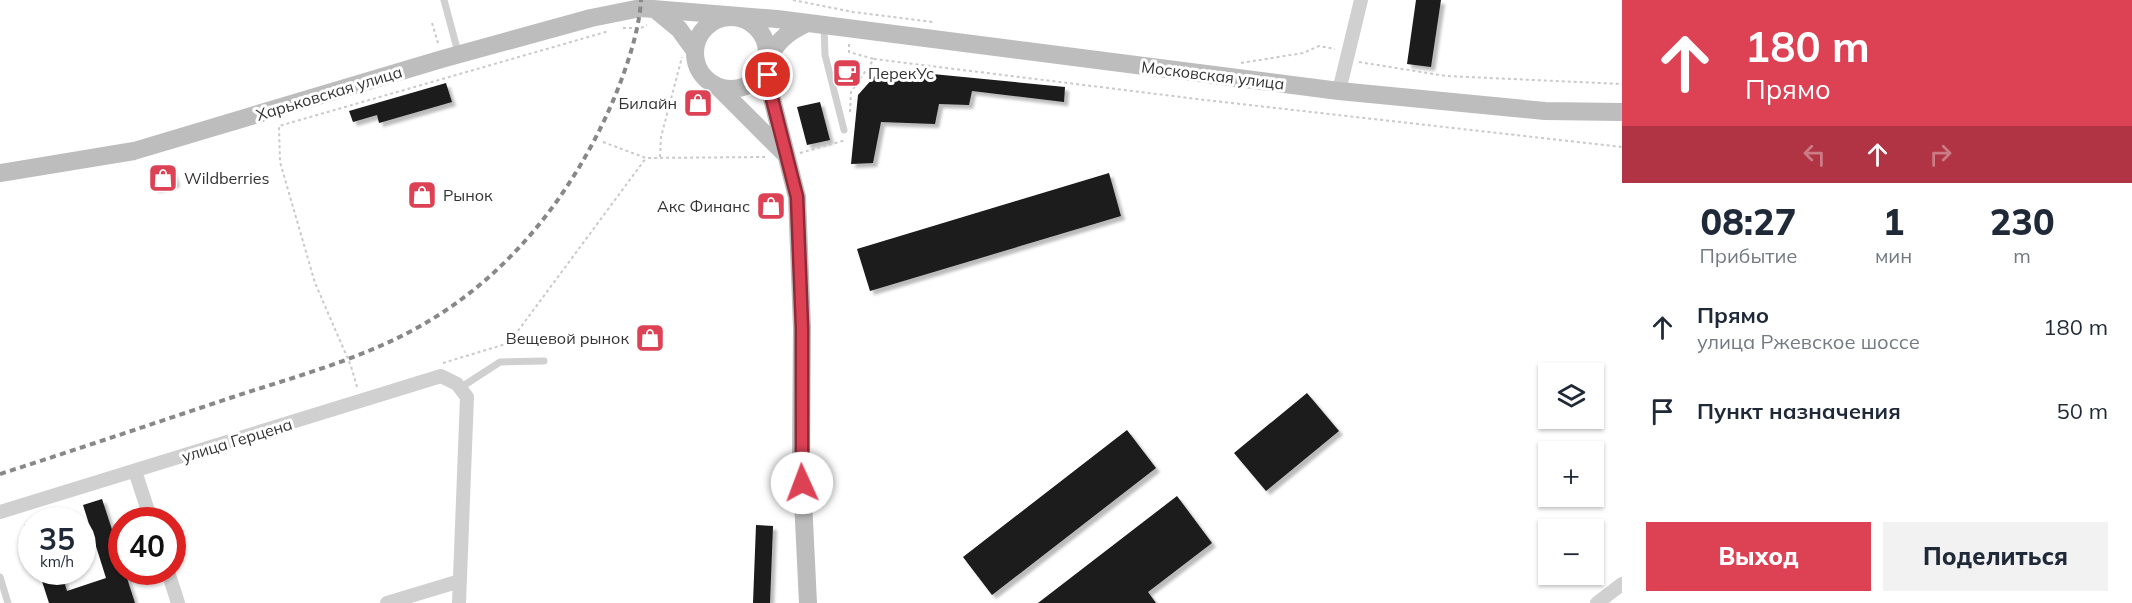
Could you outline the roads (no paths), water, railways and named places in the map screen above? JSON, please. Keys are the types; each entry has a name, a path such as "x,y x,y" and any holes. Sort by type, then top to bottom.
{"main road":[{"name":"Харьковская улица","path":"0,173 134,151 459,55 615,18 641,8 734,16"},
{"path":"656,10 680,29 688,52 700,72 717,86 788,158"},
{"name":"Московская улица","path":"734,16 1339,91 1545,111 1622,112"},
{"path":"688,52 707,25 725,17 734,16 751,22 763,34 768,51 762,73 746,86 727,89 717,86"},
{"path":"805,24 780,38 766,62 770,91 797,197 802,328 801,459 808,603"}],"street":[{"path":"1339,91 1360,0"},
{"name":"улица Герцена","path":"0,512 441,376 457,384 463,393"},
{"path":"459,603 463,393"},
{"path":"135,471 147,507"},
{"path":"387,603 460,581"},
{"path":"1597,603 1622,584"},
{"path":"172,585 178,603"}],"lane":[{"path":"444,0 459,55"},
{"path":"824,26 825,55 844,130"},
{"path":"463,393 500,362 544,361"},
{"path":"0,577 8,603"}],"railway":[{"path":"0,474 348,359 415,329 472,291 522,245 564,192 582,163 605,119 626,68 636,33 641,0"}],"place":[{"name":"ПерекУс","path":"847,73"},
{"name":"Билайн","path":"698,103"},
{"name":"Wildberries","path":"163,178"},
{"name":"Рынок","path":"422,195"},
{"name":"Акс Финанс","path":"771,206"},
{"name":"Вещевой рынок","path":"650,338"}]}
